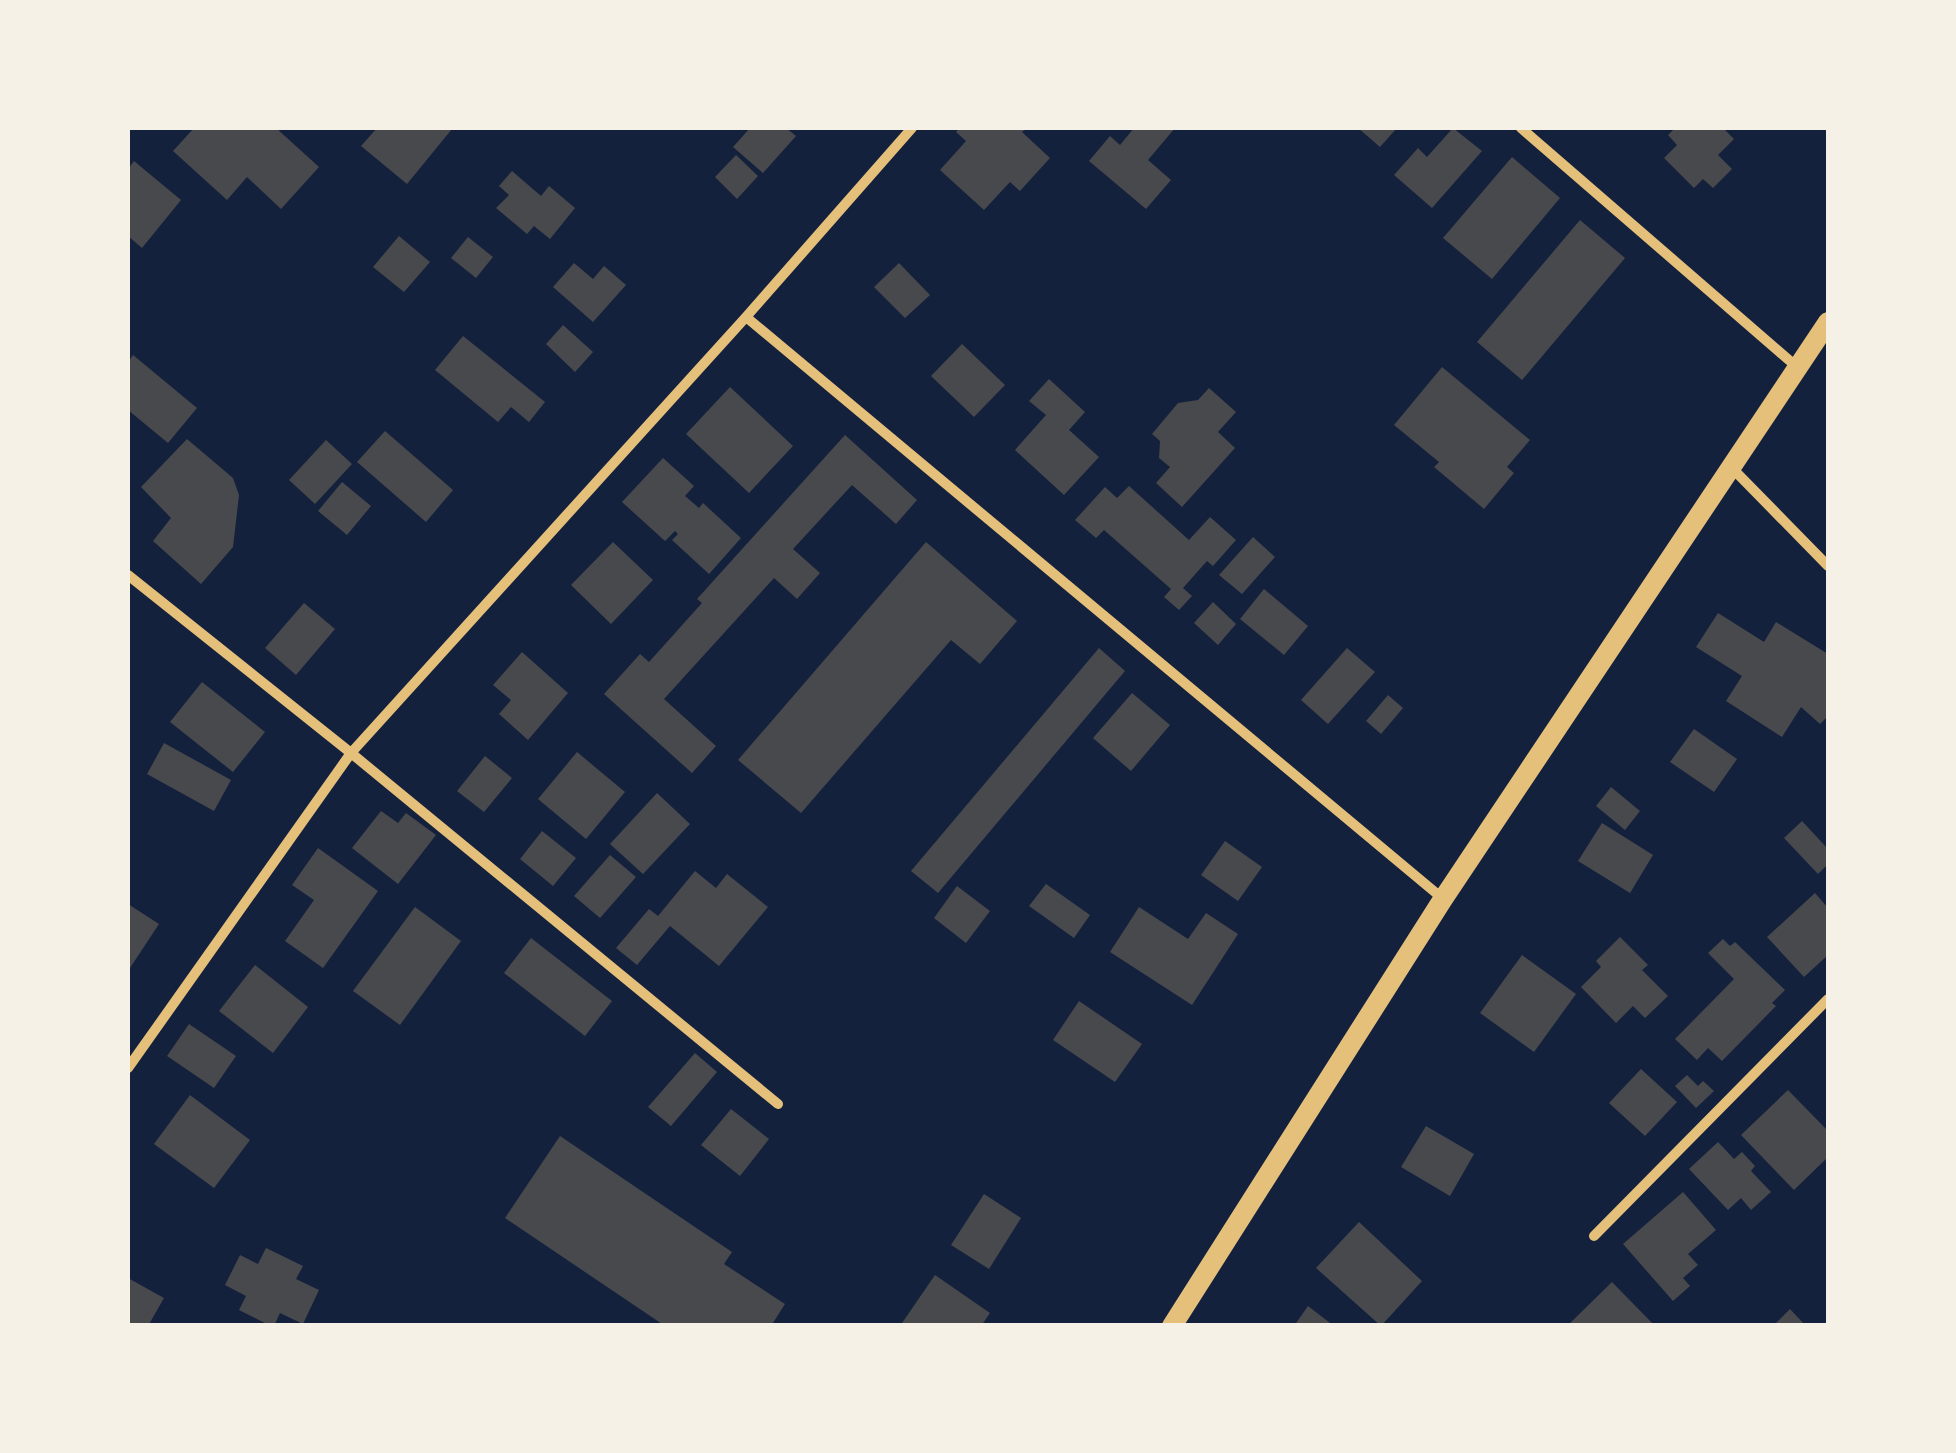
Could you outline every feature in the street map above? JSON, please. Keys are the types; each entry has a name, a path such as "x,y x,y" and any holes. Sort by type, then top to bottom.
{"main road":[{"path":"1172,1326 1443,899 1828,322"}],"street":[{"path":"128,1068 351,753 912,128"},
{"path":"1521,128 1798,368"},
{"path":"746,316 1443,899"},
{"path":"1732,468 1828,566"},
{"path":"128,575 778,1104"},
{"path":"1594,1236 1828,999"}],"building":[{"path":"194,128 276,128 319,167 281,209 247,177 227,200 173,151"},
{"path":"377,128 452,129 407,184 361,146"},
{"path":"750,128 786,128 796,136 763,173 733,147"},
{"path":"960,128 1027,128 1022,132 1050,158 1020,191 1010,182 984,210 940,170 966,141 956,132"},
{"path":"1134,128 1175,128 1148,160 1171,180 1146,209 1089,161 1110,136 1120,145"},
{"path":"1358,128 1397,128 1380,147"},
{"path":"1453,128 1482,151 1432,208 1394,175 1418,148 1427,157"},
{"path":"1675,128 1723,128 1734,139 1718,155 1732,169 1713,188 1703,179 1694,188 1664,158 1677,145 1668,135"},
{"path":"736,155 758,176 737,199 715,177"},
{"path":"1512,157 1560,198 1492,279 1443,238"},
{"path":"134,161 181,200 142,248 128,236 128,169"},
{"path":"512,171 541,196 549,186 575,208 550,239 534,226 527,234 496,208 509,195 499,186"},
{"path":"1580,220 1625,258 1522,380 1477,342"},
{"path":"399,236 430,262 404,292 373,267"},
{"path":"468,237 493,257 476,278 451,258"},
{"path":"574,263 593,279 604,266 626,285 593,322 553,287"},
{"path":"899,263 930,295 905,318 874,287"},
{"path":"563,325 593,352 575,372 546,344"},
{"path":"463,336 545,402 529,422 511,407 498,422 435,370"},
{"path":"962,344 1005,385 974,417 931,376"},
{"path":"133,355 197,408 168,443 128,410 128,362"},
{"path":"1442,367 1530,440 1507,467 1514,473 1484,509 1434,467 1439,462 1394,425"},
{"path":"1049,379 1085,412 1069,430 1099,457 1064,495 1015,450 1046,415 1029,401"},
{"path":"730,387 793,446 749,493 686,434"},
{"path":"1209,388 1236,412 1218,432 1235,448 1182,507 1156,483 1170,467 1159,458 1160,441 1152,434 1178,403 1198,400"},
{"path":"385,431 453,490 426,522 357,462"},
{"path":"845,435 917,500 896,524 852,485 793,549 820,573 797,599 774,578 664,699 716,746 692,773 604,694 640,654 649,662 702,603 697,599"},
{"path":"187,439 233,478 239,495 233,547 201,584 153,541 171,518 141,487"},
{"path":"326,440 352,464 315,504 289,480"},
{"path":"663,458 694,486 685,496 699,508 703,503 741,538 709,574 672,540 678,534 675,531 665,541 622,502"},
{"path":"342,482 371,506 347,535 318,511"},
{"path":"1129,486 1189,540 1210,517 1236,540 1213,566 1207,561 1183,588 1192,596 1179,610 1164,597 1171,589 1104,530 1096,538 1075,520 1105,487 1117,498"},
{"path":"1253,537 1275,557 1242,594 1219,575"},
{"path":"613,542 653,580 611,624 571,585"},
{"path":"926,542 1017,621 980,664 951,640 801,813 738,760"},
{"path":"1264,589 1308,626 1284,655 1240,619"},
{"path":"1213,602 1236,624 1218,645 1194,623"},
{"path":"304,603 335,629 296,675 265,648"},
{"path":"1718,613 1764,642 1776,622 1828,654 1828,716 1820,724 1801,707 1782,737 1726,701 1742,676 1696,647"},
{"path":"1099,648 1125,671 938,893 911,871"},
{"path":"1347,648 1375,672 1328,724 1301,700"},
{"path":"522,652 568,693 528,740 499,714 511,700 493,685"},
{"path":"202,682 265,732 233,772 170,722"},
{"path":"1132,693 1170,725 1131,771 1093,738"},
{"path":"1388,695 1403,708 1381,734 1366,721"},
{"path":"1694,729 1737,759 1714,792 1670,762"},
{"path":"164,743 231,780 214,811 147,774"},
{"path":"577,752 625,792 586,839 538,799"},
{"path":"485,756 512,778 484,812 457,791"},
{"path":"1611,787 1640,811 1625,830 1596,806"},
{"path":"657,793 690,824 643,874 610,844"},
{"path":"381,811 398,823 406,813 436,835 398,884 352,848"},
{"path":"1802,821 1828,849 1828,864 1818,874 1784,838"},
{"path":"1602,823 1653,855 1630,893 1578,861"},
{"path":"542,831 576,858 553,886 520,859"},
{"path":"1225,841 1262,867 1238,901 1201,875"},
{"path":"318,848 378,891 323,968 285,941 314,900 292,885"},
{"path":"610,855 636,877 600,918 574,896"},
{"path":"695,871 716,888 727,874 768,907 719,966 670,926 637,965 616,948 649,909 658,916"},
{"path":"1046,884 1090,915 1074,938 1029,906"},
{"path":"957,886 990,911 966,943 934,918"},
{"path":"1815,893 1828,908 1828,955 1804,977 1767,937"},
{"path":"128,904 159,924 128,971"},
{"path":"415,907 461,941 400,1025 353,991"},
{"path":"1139,907 1188,939 1206,913 1238,934 1192,1005 1110,952"},
{"path":"1620,937 1648,965 1642,970 1668,996 1645,1018 1633,1006 1616,1023 1581,987 1601,967 1596,961"},
{"path":"531,938 612,1001 585,1036 504,973"},
{"path":"1723,939 1730,946 1735,942 1785,990 1772,1003 1776,1006 1722,1061 1708,1048 1697,1060 1675,1039 1734,979 1708,953"},
{"path":"1522,955 1576,994 1534,1052 1480,1013"},
{"path":"255,965 308,1007 273,1053 219,1011"},
{"path":"1079,1001 1142,1044 1115,1082 1053,1040"},
{"path":"189,1024 236,1056 214,1088 167,1056"},
{"path":"695,1053 717,1072 671,1126 648,1107"},
{"path":"1641,1069 1677,1102 1645,1136 1609,1103"},
{"path":"1687,1075 1698,1086 1703,1081 1714,1091 1696,1108 1675,1086"},
{"path":"1788,1090 1828,1131 1828,1157 1794,1190 1741,1135"},
{"path":"190,1095 250,1140 214,1188 154,1144"},
{"path":"731,1109 769,1139 740,1176 701,1145"},
{"path":"1426,1126 1474,1154 1450,1196 1401,1167"},
{"path":"560,1136 732,1252 724,1264 785,1304 771,1326 665,1326 505,1218"},
{"path":"1718,1142 1734,1159 1742,1152 1755,1166 1751,1171 1771,1192 1751,1210 1741,1198 1728,1210 1689,1169"},
{"path":"1683,1192 1716,1230 1688,1254 1698,1265 1683,1278 1690,1286 1673,1301 1623,1244"},
{"path":"984,1194 1021,1218 989,1269 951,1245"},
{"path":"1359,1222 1422,1281 1381,1326 1316,1268"},
{"path":"266,1248 303,1266 296,1279 319,1290 303,1324 280,1313 271,1326 239,1310 246,1296 225,1285 240,1255 258,1264"},
{"path":"935,1275 990,1313 981,1326 900,1326"},
{"path":"128,1278 164,1298 148,1326 128,1326"},
{"path":"1612,1282 1655,1326 1567,1326"},
{"path":"1308,1306 1334,1326 1294,1326"},
{"path":"1790,1309 1806,1326 1773,1326"}]}
